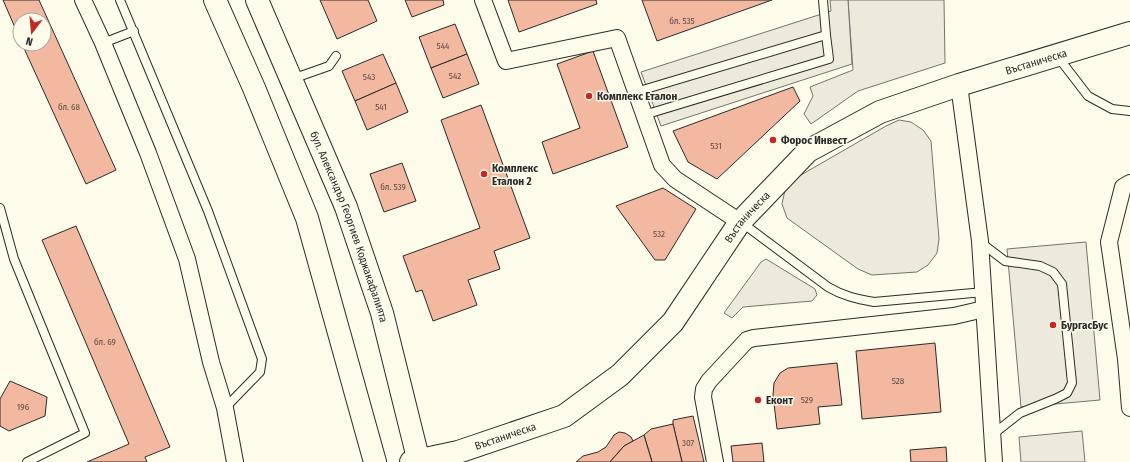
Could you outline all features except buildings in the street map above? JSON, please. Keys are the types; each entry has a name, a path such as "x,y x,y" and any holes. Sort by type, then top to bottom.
{"street":[{"path":"83,0 103,43 148,153 186,259 211,362 225,408 235,462"},
{"path":"214,0 254,88 307,218 375,462"},
{"name":"бул. Александър Георгиев Коджакафалията","path":"257,0 346,207 382,313 416,461"},
{"path":"483,0 506,61 617,38 662,165 675,180 740,222"},
{"name":"Въстаническа","path":"416,461 458,452 564,416 620,375 673,322 740,222 808,151 880,112 959,85 1130,33"},
{"path":"959,85 980,241 994,462"},
{"path":"1130,183 1124,187 1110,242 1126,359 1130,408"},
{"path":"715,462 704,389 709,381 747,340 762,337 954,316 984,309"}],"lane":[{"path":"120,0 208,211 262,359 260,372 225,408"},
{"path":"644,115 829,59 823,0"},
{"path":"103,43 134,31"},
{"path":"636,92 826,35"},
{"path":"1057,55 1088,96 1112,109 1130,111"},
{"path":"291,80 328,66 336,56"},
{"path":"0,208 14,259 85,433 27,462"},
{"path":"740,222 828,288 841,295 874,302 984,292"},
{"path":"980,241 1006,261 1040,266 1053,272 1062,284 1072,383 1067,393 1020,413 992,435"}],"shaded area":[{"path":"830,0 848,0 852,64 661,126 641,72 831,11"},
{"path":"848,0 944,0 945,63 858,91 811,124 804,114 813,96 810,87 853,70"},
{"path":"899,120 911,122 923,130 931,141 939,239 937,253 928,265 917,272 872,275 858,269 787,218 782,204 785,190 794,179"},
{"name":"БургасБус","path":"1086,242 1100,400 1021,407 1007,249"},
{"path":"766,259 815,289 817,295 812,301 743,307 732,318 724,313 761,262"},
{"path":"1082,431 1085,462 1021,462 1019,437"}],"place":[{"name":"Комплекс Еталон","path":"589,96"},
{"name":"Форос Инвест","path":"773,140"},
{"name":"Комплекс Еталон 2","path":"484,174"},
{"name":"БургасБус","path":"1053,325"},
{"name":"Еконт","path":"758,400"}]}
